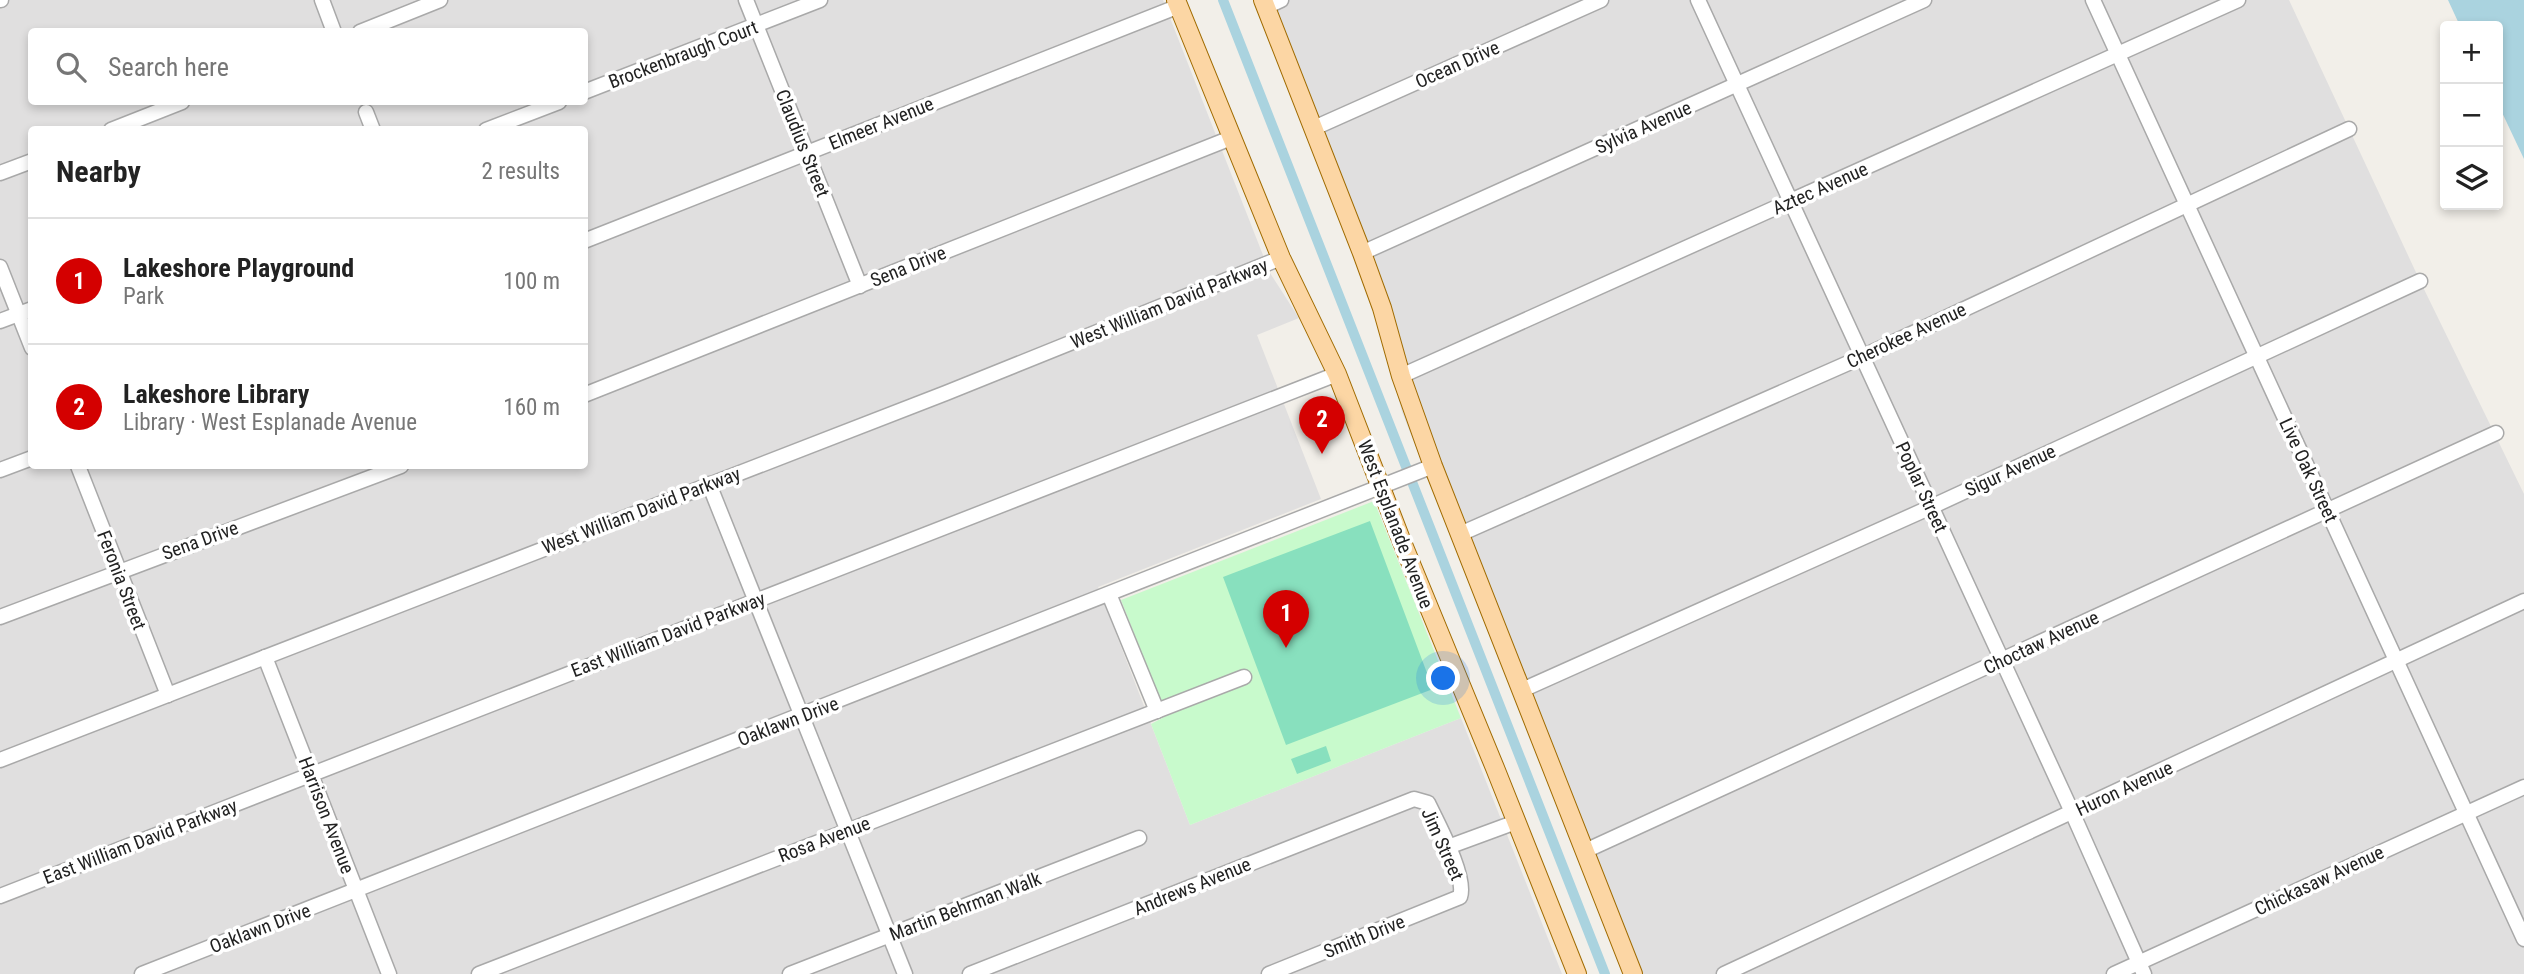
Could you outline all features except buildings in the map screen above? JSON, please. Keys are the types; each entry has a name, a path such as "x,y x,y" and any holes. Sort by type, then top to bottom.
{"main road":[{"path":"1270,2 1382,308 1428,468 1460,534 1633,974"},
{"name":"West Esplanade Avenue","path":"1177,3 1281,258 1388,485 1402,542 1577,974"}],"street":[{"path":"322,0 332,28"},
{"path":"370,28 440,0"},
{"name":"Claudius Street","path":"746,0 860,286"},
{"name":"Brockenbraugh Court","path":"588,90 820,0"},
{"name":"Ocean Drive","path":"1314,128 1601,0"},
{"name":"Poplar Street","path":"1698,0 2072,812 2141,968"},
{"name":"Sylvia Avenue","path":"1362,253 1924,0"},
{"name":"Live Oak Street","path":"2093,0 2524,939"},
{"name":"Aztec Avenue","path":"1401,376 2238,0"},
{"name":"Elmeer Avenue","path":"588,239 1177,3"},
{"path":"121,126 174,105"},
{"path":"496,126 551,105"},
{"path":"366,112 371,126"},
{"name":"Cherokee Avenue","path":"1460,534 1862,357 2350,129"},
{"name":"Sena Drive","path":"588,393 1231,138"},
{"path":"0,173 28,162"},
{"name":"West William David Parkway","path":"0,760 946,393 1281,258"},
{"path":"0,267 25,311 0,321"},
{"name":"Sigur Avenue","path":"1522,690 1931,507 2420,281"},
{"name":"East William David Parkway","path":"0,896 1337,374"},
{"name":"Choctaw Avenue","path":"1585,850 2496,433"},
{"path":"0,470 28,460"},
{"name":"Oaklawn Drive","path":"142,974 1428,468"},
{"name":"Feronia Street","path":"79,469 168,695"},
{"name":"Sena Drive","path":"0,617 393,469"},
{"path":"709,484 905,974"},
{"path":"1109,594 1164,709"},
{"name":"Huron Avenue","path":"1724,974 2524,601"},
{"name":"Harrison Avenue","path":"265,657 389,974"},
{"name":"Rosa Avenue","path":"479,974 1244,677"},
{"name":"Chickasaw Avenue","path":"2114,974 2141,968 2524,787"},
{"name":"Jim Street","path":"1414,799 1429,803 1463,889 1460,897"},
{"name":"Andrews Avenue","path":"970,974 1414,799"},
{"path":"1448,847 1516,822"},
{"name":"Martin Behrman Walk","path":"790,974 1139,838"},
{"name":"Smith Drive","path":"1269,974 1460,897"}],"shaded area":[{"path":"0,0 1163,0 1270,273 1299,318 1257,335 1321,499 1098,587 1190,825 1461,718 1562,974 0,974"},
{"path":"1254,0 2289,0 2420,281 2524,494 2524,974 1623,974 1402,412 1377,316"}],"green space":[{"path":"1374,501 1461,718 1190,825 1151,724 1166,716 1121,600"},
{"path":"1370,521 1433,689 1286,745 1223,577"},
{"path":"1326,746 1331,761 1297,774 1291,759"}],"water":[{"path":"2448,0 2524,0 2524,159 2503,115 2503,21 2458,21"}],"waterway":[{"path":"1223,0 1605,974"}],"place":[{"name":"Lakeshore Library","path":"1322,454"},
{"name":"Lakeshore Playground","path":"1286,648"}]}
